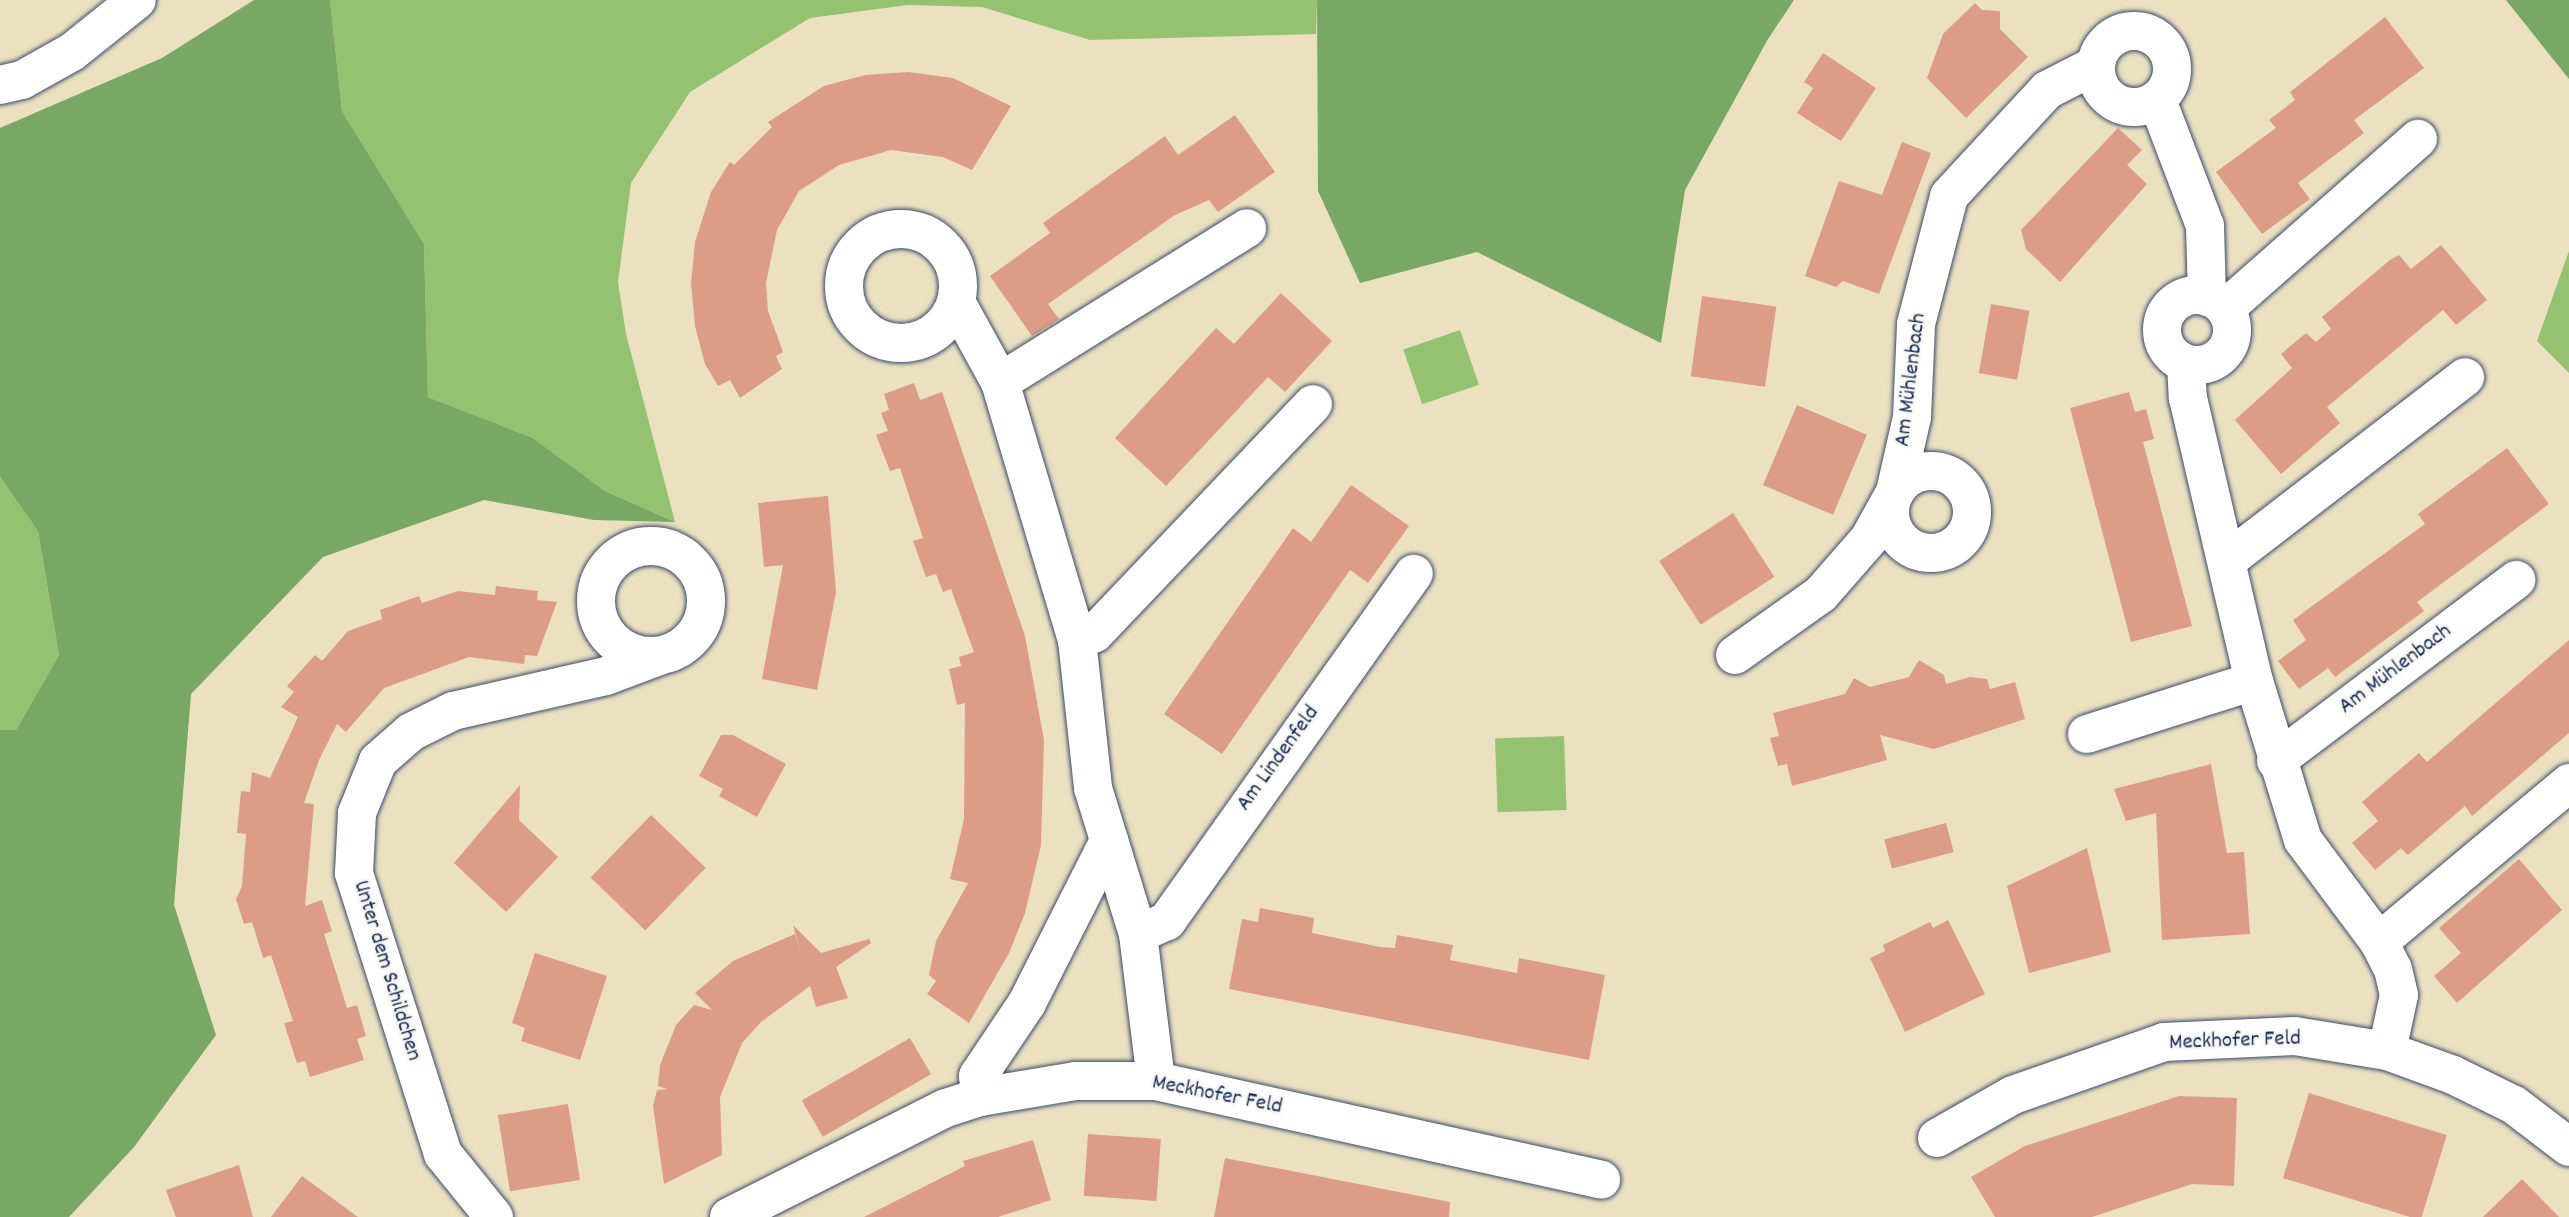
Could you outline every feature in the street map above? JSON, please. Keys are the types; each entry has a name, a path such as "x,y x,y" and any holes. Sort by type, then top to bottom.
{"street":[{"path":"0,85 22,79 72,52 137,0"},
{"name":"Am Mühlenbach","path":"1735,655 1821,594 1869,539 1895,492 1912,417 1916,324 1949,197 2047,90 2096,65 2102,48 2118,34 2129,31 2154,35 2163,43 2172,66 2169,83 2157,100"},
{"path":"2096,65 2102,89 2121,104 2133,107 2157,100 2205,226 2216,302 2232,325 2228,348 2210,364 2186,364 2167,350 2162,326 2173,305 2183,298 2216,302 2418,139"},
{"path":"1000,382 1247,228"},
{"path":"956,302 1000,382 1077,640 1093,789 1138,934 1156,1081"},
{"path":"2186,364 2188,398 2229,559 2254,681 2276,761 2303,840 2379,942 2399,995 2386,1051"},
{"path":"2229,559 2465,377"},
{"path":"1077,640 1094,633 1313,404"},
{"name":"Am Lindenfeld","path":"1138,934 1167,921 1414,574"},
{"name":"Am Mühlenbach","path":"2276,761 2516,580"},
{"name":"Unter dem Schildchen","path":"494,1217 443,1154 355,873 357,813 378,761 411,732 453,711 606,676 659,656"},
{"path":"2087,734 2254,681"},
{"path":"2379,942 2569,783"},
{"path":"979,1097 978,1076 1027,1003 1109,841"},
{"name":"Meckhofer Feld","path":"1937,1138 2003,1099 2164,1042 2295,1036 2386,1051 2514,1105 2569,1147"},
{"name":"Meckhofer Feld","path":"729,1217 946,1108 979,1097 1076,1081 1156,1081 1601,1180"}],"green space":[{"path":"254,0 330,0 342,111 424,244 428,397 533,438 605,491 675,522 594,520 484,500 323,557 191,694 174,905 216,1035 134,1147 69,1217 0,1217 0,730 16,730 59,655 38,531 0,477 0,128 162,58"},
{"path":"330,0 1317,0 1316,34 1090,40 982,7 908,5 810,18 690,92 631,183 618,282 626,334 675,522 605,491 533,438 428,397 424,244 342,111"},
{"path":"1317,0 1794,0 1768,39 1685,190 1661,343 1477,252 1360,283 1318,191"},
{"path":"2506,0 2569,0 2569,79"},
{"path":"2569,251 2569,373 2537,341"},
{"path":"1460,330 1479,385 1422,404 1403,350"},
{"path":"0,477 38,531 59,655 16,730 0,730"},
{"path":"1564,736 1567,810 1498,812 1495,738"}],"building":[{"path":"1975,3 1982,10 2000,11 2000,29 2028,57 1966,118 1927,78 1943,34"},
{"path":"2385,17 2424,68 2354,120 2364,133 2298,183 2310,199 2262,234 2216,172 2276,128 2269,120 2295,100 2290,92"},
{"path":"1823,53 1876,88 1841,141 1797,113 1813,88 1804,82"},
{"path":"908,72 953,78 1011,106 972,170 943,157 891,150 839,165 799,191 777,230 766,283 768,311 783,352 776,356 782,369 740,398 730,380 718,386 705,364 695,326 691,283 695,242 711,192 730,162 734,165 772,127 768,122 824,86 865,75"},
{"path":"1235,115 1275,172 1218,212 1209,200 1175,215 1048,304 1059,319 1032,336 990,276 1050,233 1043,223 1165,136 1178,155"},
{"path":"2118,128 2142,150 2127,165 2147,184 2060,282 2026,249 2021,230"},
{"path":"1902,142 1931,153 1879,294 1843,281 1836,287 1805,276 1839,181 1882,195"},
{"path":"2441,245 2487,300 2456,325 2443,310 2327,407 2340,423 2281,474 2235,420 2292,368 2281,354 2306,333 2316,342 2331,329 2322,317 2390,260 2399,255 2411,269"},
{"path":"1281,293 1332,341 1285,392 1268,377 1166,486 1115,438 1216,328 1234,344"},
{"path":"1702,296 1776,306 1765,387 1691,376"},
{"path":"1991,304 2029,311 2017,380 1979,373"},
{"path":"914,383 920,400 942,392 1025,636 1044,740 1041,845 1025,913 1009,953 969,1023 927,994 936,981 929,975 936,941 968,883 950,879 964,819 965,703 957,705 949,669 961,666 959,657 974,652 951,589 943,592 936,574 926,577 913,541 923,538 900,468 890,471 876,435 888,431 881,413 889,410 884,394"},
{"path":"2129,392 2135,412 2146,409 2154,439 2143,442 2192,626 2131,642 2070,408"},
{"path":"1797,405 1867,435 1833,515 1763,485"},
{"path":"2507,448 2549,504 2417,602 2424,611 2335,677 2328,668 2299,689 2278,661 2306,640 2293,620 2425,524 2418,514"},
{"path":"1351,485 1409,526 1368,583 1350,570 1222,754 1164,714 1293,528 1311,542"},
{"path":"828,496 836,592 817,690 762,679 783,565 764,567 758,503"},
{"path":"1733,513 1774,577 1701,625 1659,561"},
{"path":"496,586 538,591 537,600 557,602 537,656 525,655 524,664 469,657 384,688 346,732 337,724 319,760 304,803 314,804 305,906 322,900 332,931 324,934 347,1008 357,1005 366,1036 357,1039 364,1060 310,1077 305,1061 297,1063 284,1023 293,1021 271,955 263,958 252,922 244,924 236,899 242,886 246,834 237,833 241,791 250,792 252,772 270,778 298,717 281,707 294,692 287,686 315,655 322,661 348,631 382,619 380,610 419,596 422,603 458,591 495,595"},
{"path":"2569,640 2569,733 2472,816 2465,806 2408,855 2401,848 2375,870 2352,843 2378,821 2362,802 2419,753 2427,762"},
{"path":"1919,660 1944,675 1946,684 1970,677 1987,679 1990,689 2015,682 2025,719 1934,749 1880,735 1887,760 1792,786 1787,764 1778,766 1770,738 1779,736 1773,713 1845,694 1854,678 1870,687 1909,677"},
{"path":"721,735 733,735 786,764 757,817 719,796 723,789 699,776"},
{"path":"2211,764 2227,853 2244,852 2250,934 2162,940 2156,813 2126,821 2114,789"},
{"path":"520,785 519,820 558,857 506,912 454,863"},
{"path":"651,815 706,868 645,930 591,878"},
{"path":"1946,823 1954,852 1892,869 1884,840"},
{"path":"2087,848 2111,952 2029,973 2007,886"},
{"path":"2519,859 2562,910 2457,1003 2434,976 2461,953 2439,928"},
{"path":"1260,908 1314,918 1312,933 1380,947 1395,948 1397,935 1453,945 1450,960 1517,973 1519,958 1605,975 1589,1060 1229,989 1242,919 1258,922"},
{"path":"1948,920 1985,994 1905,1032 1870,958 1885,951 1883,945 1930,922 1933,928"},
{"path":"793,925 821,953 869,939 871,943 836,967 848,998 816,1007 810,986 761,1022 742,1043 720,1097 722,1155 664,1184 653,1106 657,1090 667,1089 658,1086 660,1065 676,1025 694,1005 712,1010 695,993 733,961 795,934 802,958"},
{"path":"535,953 607,976 580,1060 521,1041 525,1028 512,1023"},
{"path":"910,1038 931,1074 823,1137 802,1100"},
{"path":"2309,1093 2447,1135 2422,1217 2410,1217 2283,1178"},
{"path":"2179,1096 2237,1098 2234,1186 2192,1184 2092,1217 1995,1217 1971,1177 2025,1146"},
{"path":"568,1104 580,1180 510,1191 498,1115"},
{"path":"1088,1134 1161,1139 1156,1201 1084,1196"},
{"path":"1033,1140 1051,1200 998,1217 864,1217 965,1166 963,1161"},
{"path":"1225,1158 1450,1202 1449,1217 1214,1217"},
{"path":"239,1165 253,1217 176,1217 166,1190"},
{"path":"302,1176 358,1217 271,1217"},
{"path":"2522,1179 2559,1217 2483,1217"}]}
